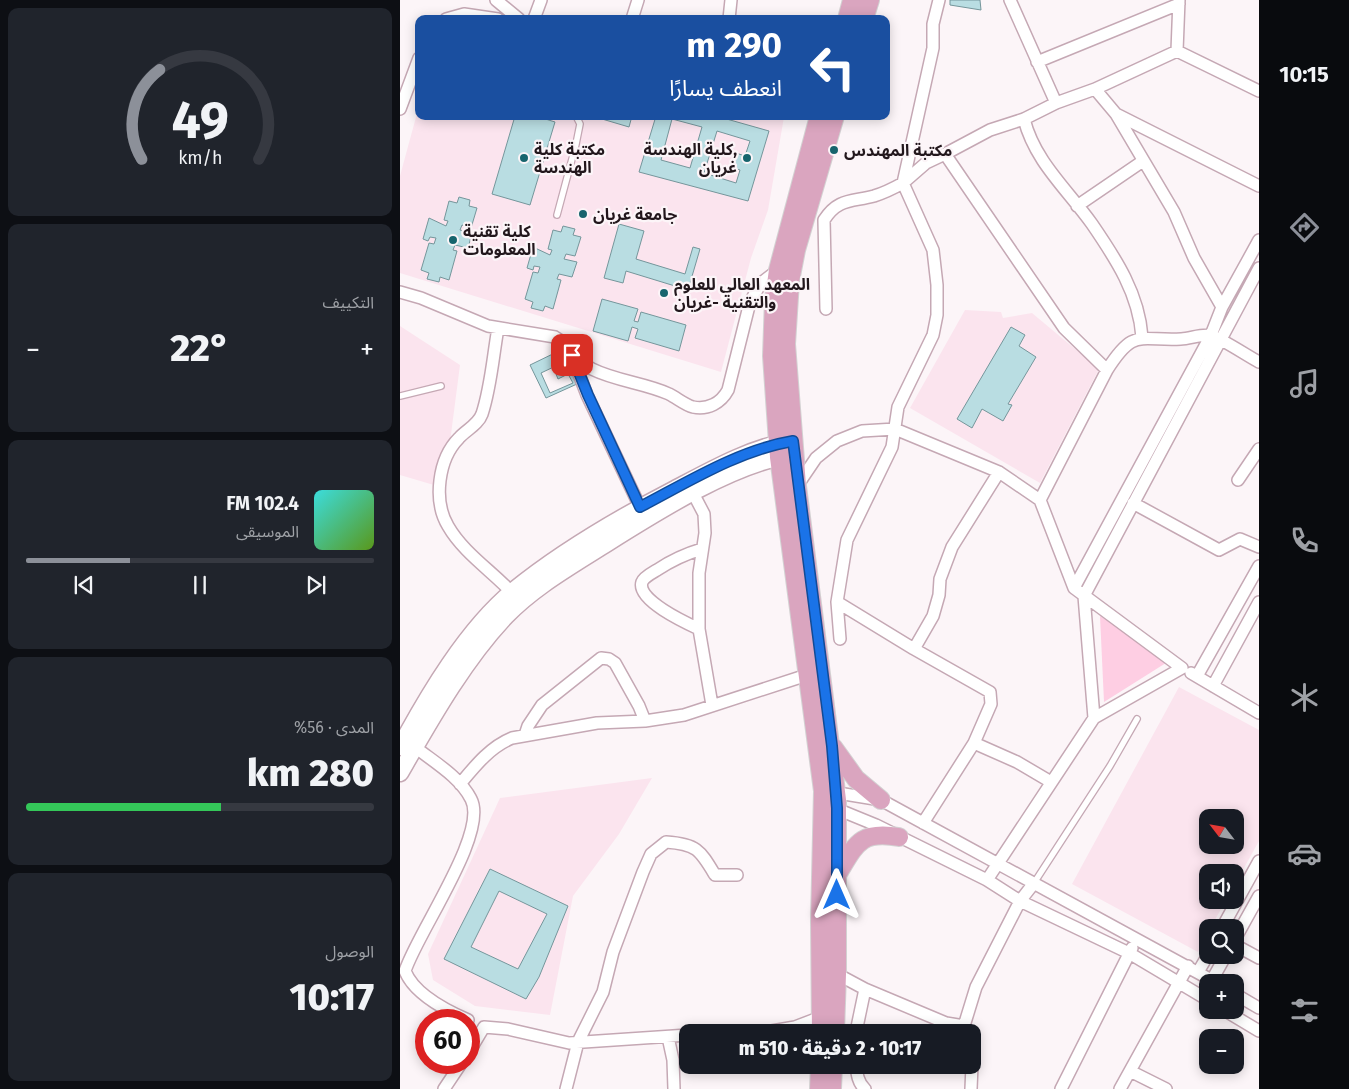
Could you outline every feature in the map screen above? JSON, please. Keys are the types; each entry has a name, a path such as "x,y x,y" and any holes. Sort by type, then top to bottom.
{"main road":[{"path":"848,15 852,0"},
{"path":"865,15 870,0"},
{"path":"818,120 778,270 772,337 810,674 830,799 837,875 835,1024"},
{"path":"821,1024 832,746 797,486 786,449 786,344 790,281 803,220 833,120"},
{"path":"516,597 692,493 786,449"},
{"path":"400,774 408,747 472,658 505,617 516,597 586,540 640,507 718,467 786,449"},
{"path":"832,746 856,779 881,800"},
{"path":"837,875 851,852 870,835 899,837"},
{"path":"819,1089 820,1074"},
{"path":"832,1089 833,1074"}],"street":[{"path":"496,0 514,15"},
{"path":"535,15 541,0"},
{"path":"633,15 638,0"},
{"path":"729,15 731,0"},
{"path":"840,639 837,602 846,540 889,455 898,407 933,336 937,315 937,285 933,250 903,183 933,48 933,24 938,0"},
{"path":"1014,1 1037,62 1056,103"},
{"path":"1037,62 1179,2 1177,51"},
{"path":"826,308 824,220 831,210 839,204 874,196 903,183 926,163 990,130 1024,119 1056,103 1095,89 1177,51"},
{"path":"1177,51 1259,91"},
{"path":"400,109 415,69"},
{"path":"1095,89 1116,114 1174,212 1194,258 1222,307"},
{"path":"1116,114 1259,186"},
{"path":"1024,119 1029,139 1039,157 1092,224 1135,296 1141,317 1142,337"},
{"path":"945,154 1064,328 1107,370"},
{"path":"1077,206 1143,162"},
{"path":"1094,718 1084,596 1216,338 1222,307 1259,240"},
{"path":"1074,588 1216,338 1259,268"},
{"path":"572,355 592,369 632,384 668,394 692,407 715,405 723,399 728,390 750,302 761,283 778,270"},
{"path":"400,292 498,328 555,337 562,341 572,355 588,395 640,507"},
{"path":"498,328 482,416 459,438 446,455 441,476 440,508 448,527 462,544 516,597"},
{"path":"1040,500 1107,370 1119,350 1128,342 1142,337 1182,340 1216,338 1259,362"},
{"path":"797,486 816,458 837,441 862,431 895,430 999,472 1040,500 1074,588 1182,668 1259,713"},
{"path":"1238,480 1259,449"},
{"path":"914,649 933,616 939,595 940,579 952,546 999,472"},
{"path":"692,493 704,514 699,573 699,629 712,705"},
{"path":"1133,503 1219,550 1240,539 1259,547"},
{"path":"699,629 654,603 642,589 642,583 645,578 673,558 702,549"},
{"path":"1198,676 1259,566"},
{"path":"837,602 990,692 991,704 974,742 923,823"},
{"path":"1213,686 1259,602"},
{"path":"525,735 528,726 542,705 601,658 609,659 614,664 632,694 644,721"},
{"path":"987,880 1094,718 1182,668"},
{"path":"460,784 477,763 502,742 525,735 597,722 644,721 684,715 810,674"},
{"path":"974,742 1017,762 1051,782"},
{"path":"408,747 460,784 471,799 475,810 472,828 464,851 402,973 421,992 450,1009"},
{"path":"830,799 881,800 1202,974"},
{"path":"830,799 899,837 987,880 1020,901 1129,953 1199,995"},
{"path":"566,1089 578,1042 603,992 613,952 652,854 666,842 680,843 700,850 715,875 737,876"},
{"path":"1227,919 1259,860"},
{"path":"967,1024 976,986 1020,901 1034,883"},
{"path":"1244,924 1259,896"},
{"path":"1061,1089 1136,939"},
{"path":"1244,950 1259,958"},
{"path":"1198,972 1203,964"},
{"path":"1120,1089 1188,966"},
{"path":"837,974 865,989 949,1024"},
{"path":"858,1024 865,989"},
{"path":"1244,999 1259,1008"},
{"path":"1239,1019 1259,1031"},
{"path":"480,1025 569,1043 679,1036"},
{"path":"480,1034 484,1027"},
{"path":"668,1037 673,1060 674,1089"},
{"path":"1130,1071 1166,1089"},
{"path":"444,1089 454,1074"},
{"path":"857,1074 861,1086 865,1089"},
{"path":"971,1089 972,1074"}],"lane":[{"path":"557,215 576,144 580,124 578,120"},
{"path":"400,396 441,386"},
{"path":"1034,883 1110,766 1137,719"}],"shaded area":[{"name":"جامعة غريان","path":"415,120 783,120 768,210 751,258 721,372 400,273 400,176"},
{"path":"965,310 1001,312 1003,318 1032,313 1099,369 1040,483 910,408"},
{"path":"400,326 460,365 444,488 400,475"},
{"path":"1100,616 1169,661 1104,702"},
{"path":"1179,687 1259,730 1259,841 1244,868 1244,864 1199,864 1199,909 1221,909 1215,919 1199,919 1198,952 1072,884"},
{"path":"652,778 619,834 573,896 550,1015 475,1006 433,980 428,954 500,798"}],"building":[{"path":"950,0 980,0 981,10 950,5"},
{"name":"مكتبة كلية الهندسة","path":"514,120 549,120 555,122 530,205 492,194"},
{"path":"605,120 631,120 629,127"},
{"name":"كلية الهندسة, غريان","path":"655,120 672,120 661,160 690,168 702,127 676,120 730,120 769,131 748,201 639,172","holes":["717,131 750,141 745,156 736,153 731,167 740,170 736,183 704,173"]},
{"name":"كلية تقنية المعلومات","path":"459,197 470,200 469,206 477,208 471,228 462,225 460,230 472,233 468,248 455,245 453,250 457,251 449,280 440,277 439,282 427,279 429,273 421,270 429,243 434,244 436,238 430,237 428,241 423,239 429,218 446,226 448,221 444,220 449,201 457,203"},
{"path":"619,224 644,231 636,259 685,274 693,247 700,249 688,290 626,271 623,283 604,278"},
{"path":"563,226 575,229 573,235 581,237 575,256 566,254 564,259 577,262 572,277 559,274 557,279 561,280 553,309 545,306 543,311 531,308 533,302 525,299 533,272 538,273 540,267 534,266 533,270 527,268 533,247 550,255 552,250 548,249 553,230 561,232"},
{"path":"602,299 638,309 634,321 638,322 641,312 686,325 679,351 635,338 638,329 632,327 628,341 593,331"},
{"path":"1011,327 1025,335 1019,346 1036,357 1008,404 1012,405 1003,421 982,409 972,428 957,419"},
{"path":"561,350 577,384 546,398 530,365"},
{"path":"562,363 566,370 556,374 558,379 568,374 573,383 550,393 541,373"},
{"path":"490,869 568,906 539,977 526,999 444,959","holes":["499,891 547,914 518,969 471,947"]}],"place":[{"name":"مكتبة المهندس","path":"834,150"},
{"name":"مكتبة كلية الهندسة","path":"524,158"},
{"name":"كلية الهندسة, غريان","path":"747,158"},
{"name":"جامعة غريان","path":"583,214"},
{"name":"كلية تقنية المعلومات","path":"453,240"},
{"name":"المعهد العالي للعلوم والتقنية -غريان","path":"664,293"}],"route":[{"path":"572,355 610,445 640,507 718,467 778,443 793,441 796,454 797,486 832,746 837,808 837,895"}]}
